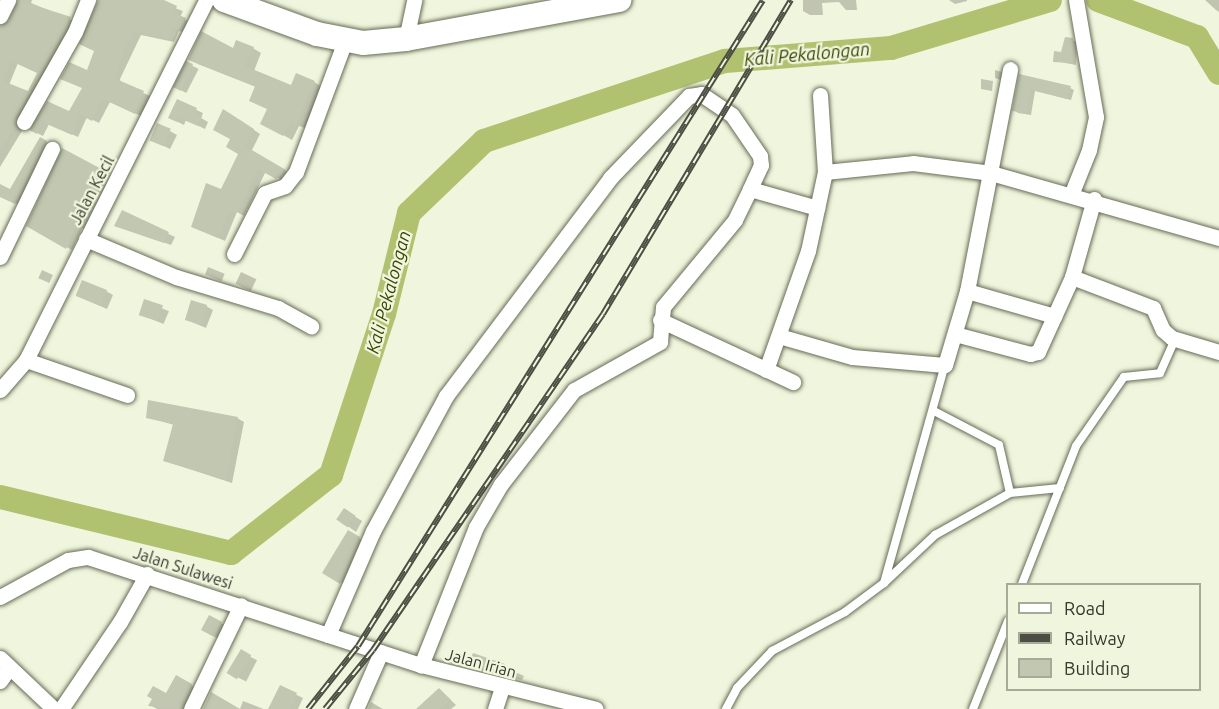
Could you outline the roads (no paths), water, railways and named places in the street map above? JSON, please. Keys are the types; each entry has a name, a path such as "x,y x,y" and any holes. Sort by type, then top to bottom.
{"main road":[{"path":"224,0 345,41 406,39 619,0"}],"street":[{"path":"0,16 8,0"},
{"path":"24,122 75,32 88,0"},
{"name":"Jalan Kecil","path":"0,390 26,360 206,0"},
{"path":"406,39 414,0"},
{"path":"1071,195 1089,150 1096,117 1076,0"},
{"path":"234,254 265,193 285,186 296,172 345,41"},
{"path":"779,336 852,357 945,365 967,291 1010,69"},
{"path":"328,635 373,531 446,396 610,178 689,96 701,94 736,120 761,161 735,220 663,307 660,320 660,342 574,390 501,484 476,527 421,665"},
{"path":"766,370 808,251 825,172 820,94"},
{"path":"0,257 52,149"},
{"path":"825,172 921,163 991,173 1094,199 1219,238"},
{"path":"750,189 817,208"},
{"path":"955,334 1035,354 1041,348 1072,277 1094,199"},
{"path":"86,239 186,280 278,308 311,326"},
{"path":"1072,277 1153,308 1163,330 1175,339 1219,352"},
{"path":"967,291 1054,316"},
{"path":"660,320 793,382"},
{"path":"26,360 128,395"},
{"name":"Jalan Sulawesi","path":"0,597 68,560 88,557 147,574 358,645"},
{"path":"61,709 120,622 147,574"},
{"path":"191,709 241,605"},
{"name":"Jalan Irian","path":"358,645 554,704 596,709"},
{"path":"356,709 381,652"},
{"path":"3,669 54,709"},
{"path":"495,709 502,688"}],"lane":[{"path":"1023,583 1076,446 1121,381 1127,376 1158,374 1175,339"},
{"path":"884,583 934,411 945,365"},
{"path":"934,411 999,445 1010,493"},
{"path":"726,709 737,688 772,651 845,612 884,583 935,535 1010,493 1060,488"},
{"path":"973,709 1006,626"}],"waterway":[{"name":"Kali Pekalongan","path":"0,497 231,553 331,475 384,314 409,213 484,141 725,61 891,48 1050,0"},
{"name":"Kali Pekalongan","path":"1098,0 1197,37 1219,73"}],"railway":[{"path":"308,709 358,646 763,0"},
{"path":"325,709 373,650 603,314 791,0"}]}
